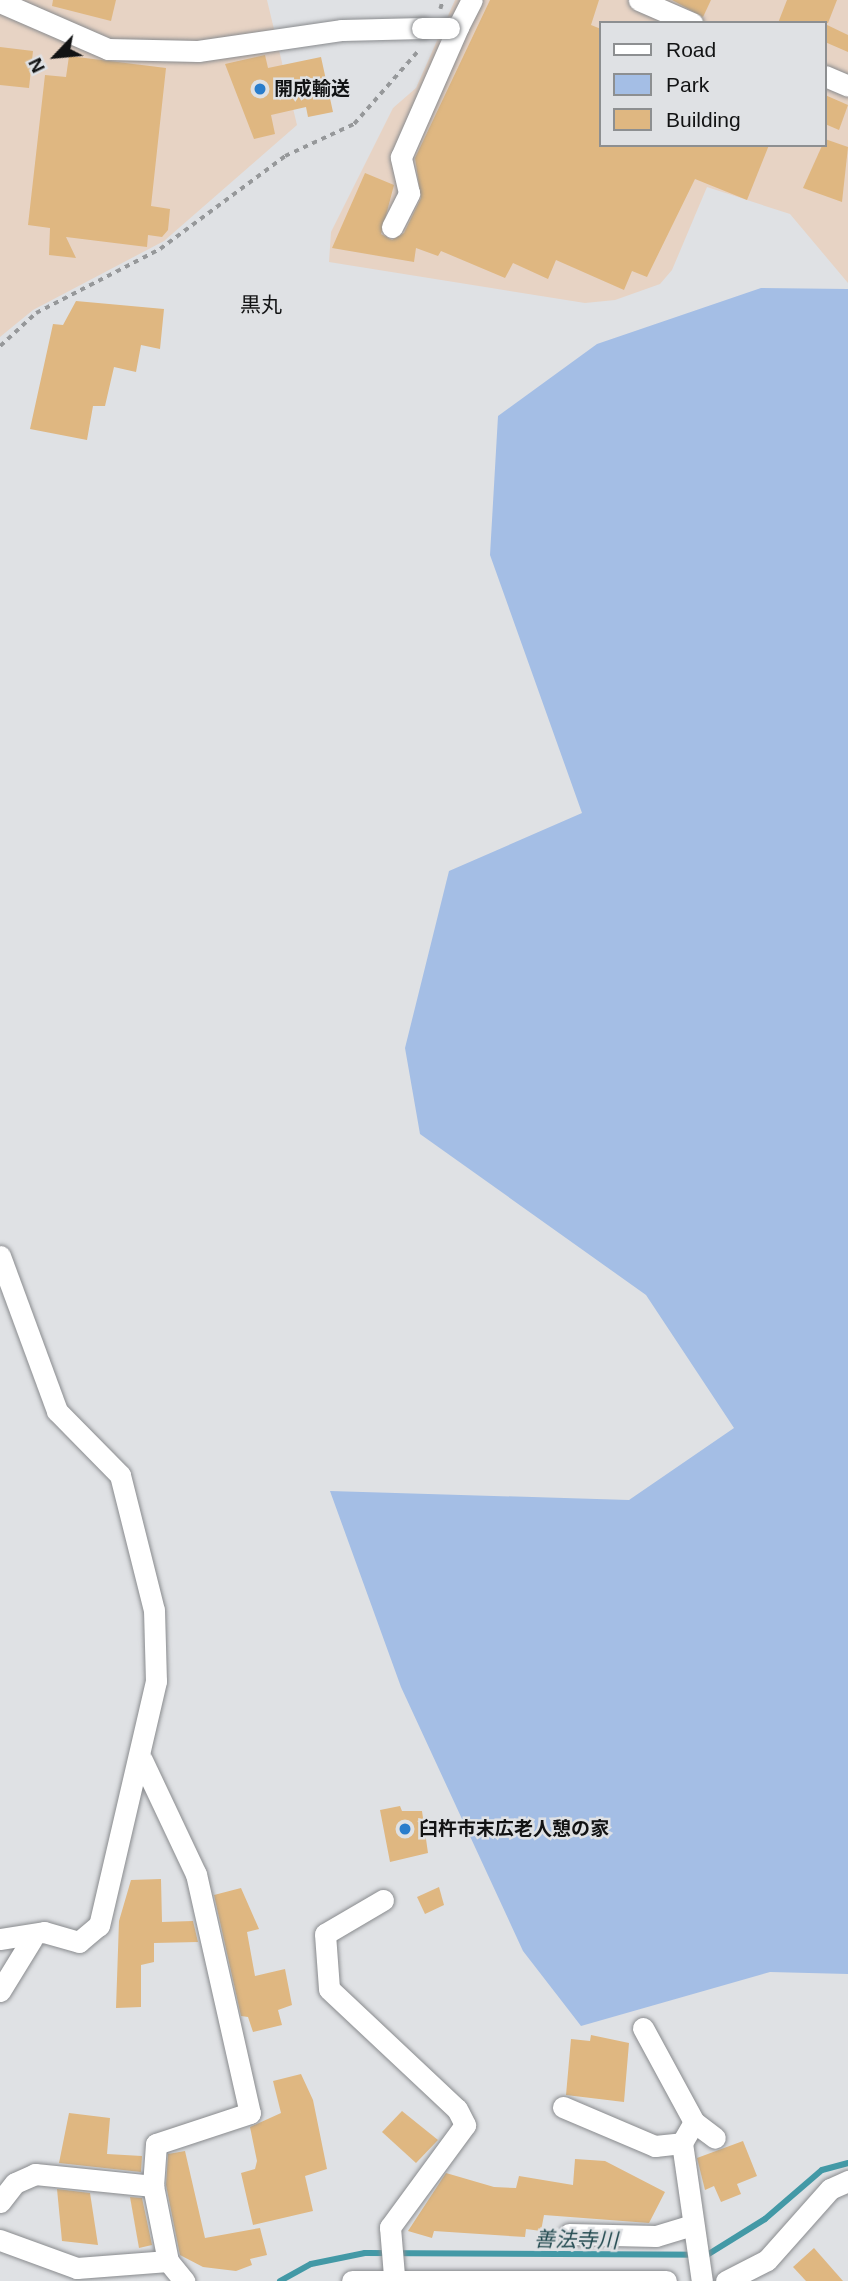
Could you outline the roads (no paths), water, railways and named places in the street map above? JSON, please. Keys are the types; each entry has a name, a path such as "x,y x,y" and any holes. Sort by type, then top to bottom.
{"street":[{"path":"392,227 409,193 401,157 453,27 472,0"},
{"path":"639,0 687,21"},
{"path":"0,2 108,49 198,51 342,30 422,37 453,27"},
{"path":"827,77 848,86"},
{"path":"0,1256 57,1410 120,1475 154,1610 156,1681 142,1759 99,1924 79,1942 44,1932 32,1939 0,1991"},
{"path":"142,1759 199,1884 250,2113 163,2137 156,2144 153,2186 168,2262 184,2281"},
{"path":"383,1900 325,1934 329,1989 457,2109 465,2125 407,2201 390,2234 393,2273"},
{"path":"0,1939 32,1939"},
{"path":"643,2028 694,2122 715,2137"},
{"path":"564,2107 645,2143 682,2143"},
{"path":"694,2122 682,2143 692,2230 701,2277"},
{"path":"0,2202 15,2182 35,2174 153,2186"},
{"path":"726,2281 767,2260 830,2189 848,2181"},
{"path":"569,2234 656,2236 692,2230"},
{"path":"0,2240 78,2268 168,2262"},
{"path":"352,2281 393,2273 666,2281"}],"waterway":[{"name":"善法寺川","path":"280,2281 311,2264 365,2253 707,2255 765,2219 822,2170 848,2163"}],"place":[{"name":"開成輸送","path":"260,89"},
{"name":"臼杵市末広老人憩の家","path":"405,1829"}],"district":[{"name":"黒丸","path":"261,305"}]}
